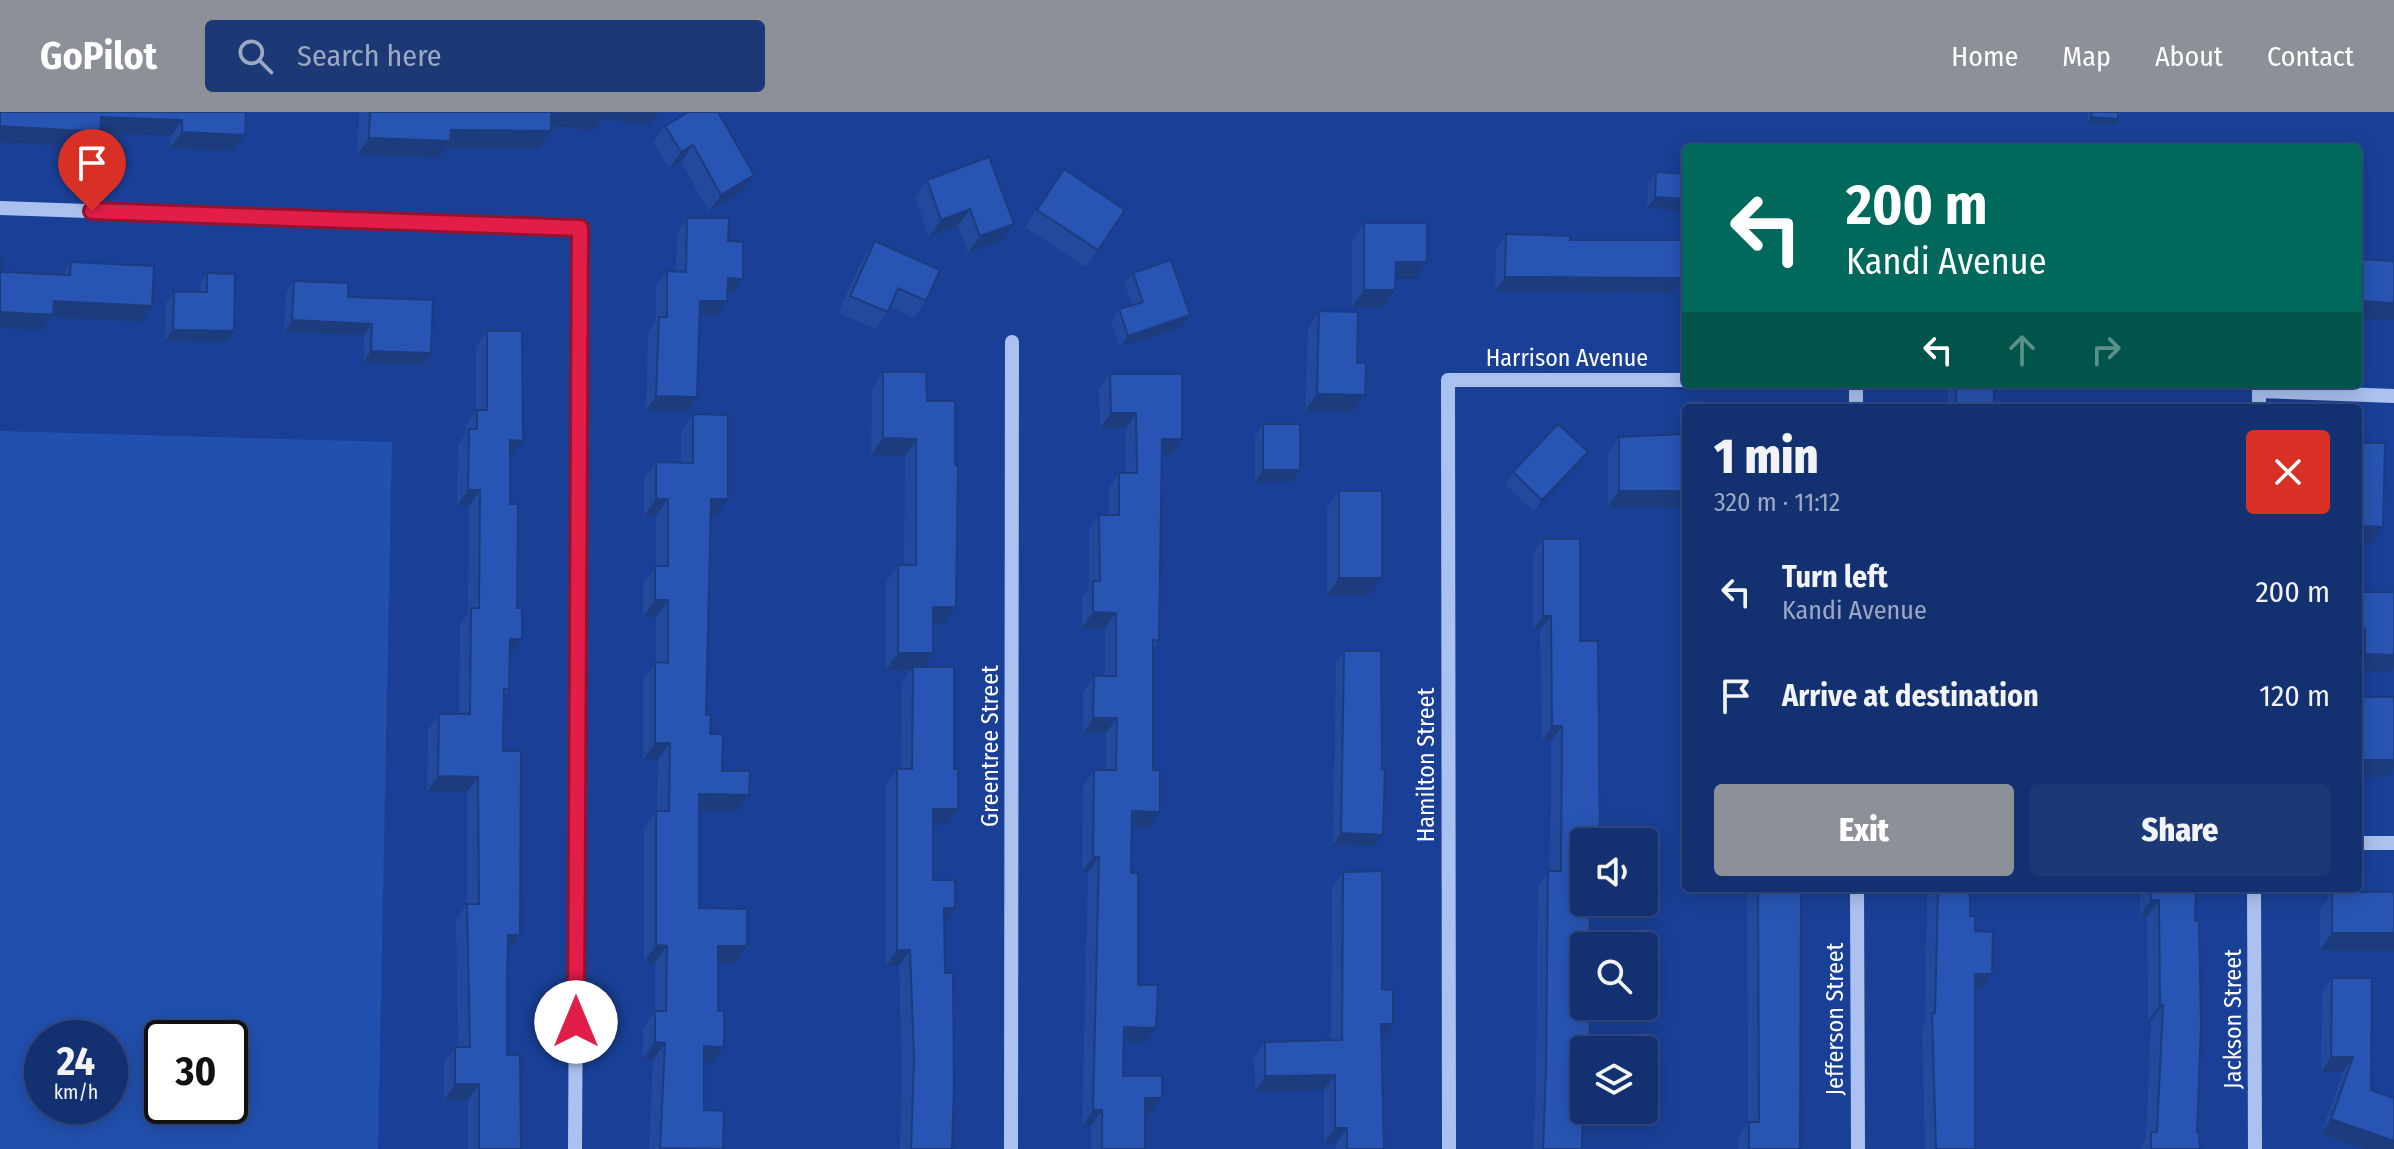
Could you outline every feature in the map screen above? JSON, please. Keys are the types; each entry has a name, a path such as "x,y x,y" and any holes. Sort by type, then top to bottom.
{"street":[{"path":"0,208 580,228 575,1149"},
{"name":"Greentree Street","path":"1011,1149 1012,342"},
{"name":"Harrison Avenue","path":"1448,380 1682,380"},
{"name":"Hamilton Street","path":"1448,380 1449,1149"},
{"path":"2259,404 2259,391 2394,396"},
{"path":"2362,843 2394,843"},
{"name":"Jefferson Street","path":"1857,892 1858,1149"},
{"name":"Jackson Street","path":"2254,892 2255,1149"}],"shaded area":[{"path":"0,431 392,442 378,1149 0,1149"}],"building":[{"path":"0,112 246,112 245,135 182,132 182,120 101,117 100,132 0,126"},
{"path":"370,112 551,112 551,131 451,130 450,141 369,138"},
{"path":"689,112 718,112 754,175 721,195 693,145 681,152 665,126"},
{"path":"2092,112 2118,112 2118,119 2091,117"},
{"path":"989,157 1014,224 980,236 970,209 941,220 927,180"},
{"path":"1064,169 1125,210 1098,250 1037,210"},
{"path":"1656,172 1682,174 1682,199 1655,197"},
{"path":"687,218 729,218 728,241 743,242 743,279 728,278 727,301 700,301 697,397 656,396 659,317 667,317 667,271 686,272"},
{"path":"1364,223 1427,223 1427,262 1396,262 1395,290 1364,290"},
{"path":"1506,234 1570,236 1570,240 1682,240 1682,278 1505,277"},
{"path":"875,241 940,270 926,301 898,288 888,312 850,296"},
{"path":"0,259 2,272 70,275 71,262 154,266 152,306 54,301 53,315 0,312"},
{"path":"2362,259 2394,261 2394,303 2362,301"},
{"path":"1171,260 1190,315 1128,336 1119,309 1143,302 1133,273"},
{"path":"207,273 235,274 234,331 173,330 174,292 207,292"},
{"path":"294,281 348,283 348,297 433,300 431,353 371,351 372,324 292,320"},
{"path":"1319,311 1358,312 1357,363 1366,363 1365,395 1317,394"},
{"path":"487,331 522,331 523,441 510,440 510,504 518,504 517,608 522,608 522,639 510,639 509,689 504,689 503,751 521,751 520,935 508,935 507,1055 520,1055 521,1149 479,1149 479,1084 455,1084 455,1047 470,1047 467,904 479,904 478,777 438,776 439,714 470,714 471,608 479,608 480,490 468,490 469,429 477,429 477,410 487,410"},
{"path":"883,372 926,372 927,401 955,401 955,465 958,465 956,607 933,607 933,653 898,653 898,565 916,565 916,439 883,438"},
{"path":"1110,374 1182,374 1182,439 1162,439 1159,640 1153,640 1153,770 1160,770 1160,812 1132,811 1131,873 1138,873 1138,985 1158,985 1156,1028 1124,1027 1123,1076 1162,1076 1162,1098 1145,1098 1145,1149 1102,1149 1102,1110 1093,1110 1099,857 1093,857 1094,770 1116,770 1117,718 1093,718 1094,676 1116,676 1116,613 1093,612 1093,581 1100,581 1099,515 1119,515 1119,473 1137,473 1136,413 1111,413"},
{"path":"1956,388 1994,388 1994,404 1956,404"},
{"path":"693,414 728,415 728,499 711,499 706,715 711,715 710,734 723,734 722,771 750,771 749,795 699,794 699,908 747,909 747,946 718,946 718,1011 724,1011 724,1047 704,1046 704,1110 724,1111 723,1149 660,1148 665,1043 655,1042 655,1011 666,1011 667,946 656,945 656,811 669,811 670,743 655,743 655,662 668,663 668,600 655,600 655,566 668,566 668,499 656,499 656,462 693,463"},
{"path":"1263,424 1300,424 1300,470 1263,470"},
{"path":"1558,424 1588,452 1542,500 1513,472"},
{"path":"1682,434 1682,491 1619,491 1619,437"},
{"path":"2362,443 2385,443 2383,527 2362,526"},
{"path":"1339,491 1382,491 1382,578 1339,578"},
{"path":"1543,539 1580,539 1580,641 1598,641 1600,828 1570,828 1570,916 1590,916 1590,932 1570,932 1570,1020 1590,1020 1590,1036 1570,1036 1570,1124 1583,1124 1582,1149 1543,1149 1548,871 1561,871 1562,726 1552,726 1551,616 1543,616"},
{"path":"2362,592 2394,592 2394,655 2365,654 2365,629 2362,629"},
{"path":"1344,651 1381,651 1382,769 1385,769 1383,835 1341,833"},
{"path":"913,667 954,667 954,769 958,769 958,809 933,809 933,880 955,880 955,908 944,908 945,973 953,973 952,1149 911,1149 914,1058 910,950 897,950 897,769 912,769"},
{"path":"2362,697 2394,697 2394,760 2362,760"},
{"path":"1382,871 1382,989 1393,990 1393,1024 1381,1024 1384,1149 1347,1149 1347,1128 1335,1128 1335,1075 1265,1076 1265,1042 1342,1040 1343,872"},
{"path":"1758,892 1801,892 1800,1149 1749,1149 1749,1122 1759,1122"},
{"path":"1938,892 1970,892 1970,916 1975,916 1975,931 1993,932 1992,974 1975,974 1975,1149 1936,1149 1932,1013 1935,1013"},
{"path":"2151,892 2196,892 2201,1026 2197,1132 2200,1149 2151,1149 2151,1132 2157,1132 2163,1005 2160,1005 2159,900 2151,900"},
{"path":"2332,892 2394,892 2394,933 2332,933"},
{"path":"2332,978 2372,978 2371,1090 2394,1098 2394,1141 2331,1119 2353,1057 2331,1057"}],"route":[{"path":"92,211 580,228 576,1022"}]}
